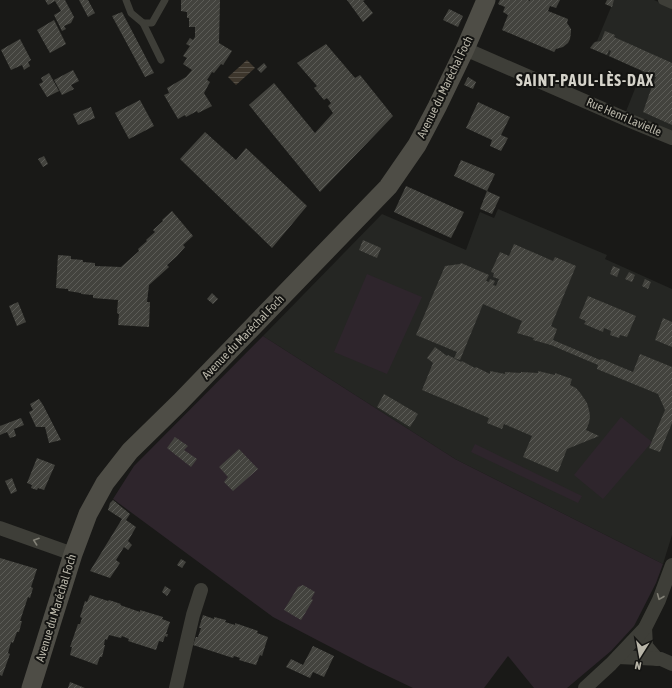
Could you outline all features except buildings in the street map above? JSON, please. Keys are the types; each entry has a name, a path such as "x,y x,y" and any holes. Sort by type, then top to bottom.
{"main road":[{"name":"Avenue du Maréchal Foch","path":"32,688 73,554 88,514 105,483 130,451 180,402 388,187 417,144 437,108 486,0"}],"street":[{"path":"663,0 672,4"},
{"name":"Rue Henri Lavielle","path":"465,49 672,138"},
{"path":"0,528 73,554"},
{"path":"585,688 618,657 645,628 659,600 672,565"},
{"path":"176,688 193,615 201,590"},
{"path":"645,628 646,646 657,659"},
{"path":"618,657 657,659 672,664"}],"lane":[{"path":"126,0 131,13 143,23 161,60"},
{"path":"143,23 152,23 165,0"}],"shaded area":[{"path":"614,0 654,0 672,8 672,133 625,114 642,71 590,48 593,43 597,41"},
{"path":"247,60 255,68 236,85 228,77"},
{"path":"498,209 607,255 605,259 672,289 672,535 663,564 455,459 263,336 382,214 466,250 480,212 494,218"},
{"path":"367,274 422,297 387,374 334,352"},
{"path":"263,336 455,459 663,564 656,583 634,626 611,651 567,688 534,688 508,656 484,688 413,688 273,617 113,499 134,466"},
{"path":"621,417 652,442 603,499 574,475"},
{"path":"475,444 582,496 578,503 471,452"}],"district":[{"name":"SAINT-PAUL-LÈS-DAX","path":"585,80"}]}
